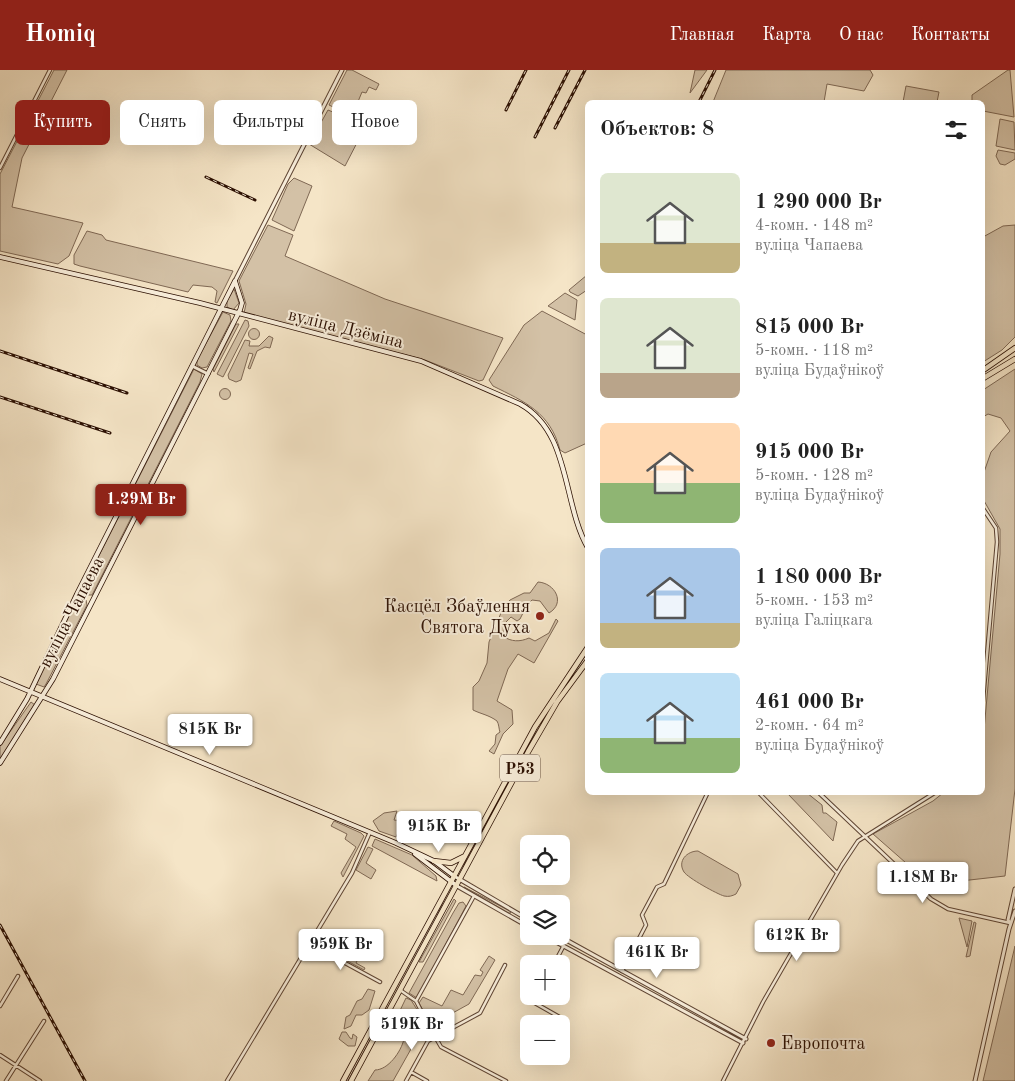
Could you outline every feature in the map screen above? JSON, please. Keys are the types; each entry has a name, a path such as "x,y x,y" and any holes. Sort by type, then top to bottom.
{"main road":[{"name":"вуліца Дзёміна","path":"0,257 63,270 221,309 421,361 483,386 529,408 548,432 554,445 579,530 585,542"},
{"name":"вуліца Чапаева","path":"0,743 30,692 77,594 235,280"},
{"name":"вуліца Чапаева","path":"0,763 43,697 238,314 242,303 235,280"},
{"path":"985,369 1015,348"},
{"path":"985,377 1015,359"},
{"name":"Р53","path":"343,1081 543,714 585,651"},
{"name":"Р53","path":"350,1081 541,729 569,684 585,664"},
{"path":"0,679 412,850 434,861 454,876"},
{"path":"412,850 457,886"},
{"path":"434,861 451,864 466,855"}],"street":[{"path":"0,168 50,70"},
{"name":"вуліца Чапаева","path":"235,280 342,70"},
{"path":"192,366 208,374"},
{"path":"985,512 994,524 997,542 985,677"},
{"path":"622,971 646,925 642,915 657,887 664,884 707,795"},
{"path":"761,795 838,873"},
{"path":"821,795 938,904 957,912 1010,923"},
{"path":"723,1081 746,1039 763,1002 838,873 863,836 931,795"},
{"path":"227,1081 352,873 370,832"},
{"path":"454,876 520,914"},
{"path":"457,886 519,921 520,918"},
{"path":"1010,923 1008,920 1015,889"},
{"path":"416,1002 474,896"},
{"path":"975,1081 1010,923 1015,911"},
{"path":"570,942 746,1039"},
{"path":"310,944 380,982"},
{"path":"560,945 743,1044"},
{"path":"559,955 563,947"},
{"path":"406,1081 428,1041 434,1035 480,1013 505,966"},
{"path":"0,1006 18,976"},
{"path":"645,991 648,985"},
{"path":"400,990 416,1002 430,1028"},
{"path":"538,1005 556,1015"},
{"path":"6,1081 44,1021"},
{"path":"434,1035 441,1048 506,1081"},
{"path":"0,1055 40,1081"},
{"path":"411,1072 427,1081"}],"shaded area":[{"path":"54,70 67,70 52,100 38,100"},
{"path":"347,70 352,70 379,84 376,90 369,87 366,93 362,92 359,100 332,100 332,106 329,105"},
{"path":"695,70 707,70 690,93"},
{"path":"726,70 870,70 873,75 864,91 827,84 824,100 714,100"},
{"path":"1010,70 1014,117 985,111 985,100 972,100 972,95"},
{"path":"906,86 939,92 937,100 903,100"},
{"path":"328,110 332,112 332,145 356,145 345,166 311,145 322,145 322,121"},
{"path":"1000,119 1014,122 1015,150 996,146"},
{"path":"15,145 29,145 22,158 12,207 83,223 69,256 58,264 0,251 0,174"},
{"path":"998,150 1015,153 1015,159 1005,165 1000,164 996,156"},
{"path":"294,178 312,186 294,231 272,220 288,184"},
{"path":"268,225 293,235 285,256 385,299 503,338 483,380 479,381 425,360 244,313 246,304 239,281"},
{"path":"1015,225 1015,337 1002,350 985,361 985,236 1003,226"},
{"path":"87,231 102,235 106,240 233,271 217,303 215,302 217,291 212,287 193,285 188,292 80,266 74,264 74,255"},
{"path":"585,277 585,291 578,296 569,290"},
{"path":"234,289 239,303 233,310 227,307 227,301"},
{"path":"565,293 577,300 575,320 548,306"},
{"path":"542,311 585,334 585,444 565,453 560,450 556,437 543,417 526,403 493,386 489,380 524,325"},
{"path":"223,312 230,315 231,321 207,367 202,368 197,365 197,360"},
{"path":"245,320 248,321 249,326 223,377 217,374"},
{"path":"236,324 239,324 214,372 213,369"},
{"path":"254,328 260,334 254,340 248,334"},
{"path":"269,336 273,338 270,348 265,347 257,351 250,369 248,368 253,354 249,353 241,380 236,382 229,379 228,375 245,340 250,341 249,346 259,346"},
{"path":"194,369 202,374 200,382 92,595 84,595 82,589"},
{"path":"1015,369 1015,789 1005,876 943,883 914,870 873,834 940,795 985,795 985,719 1000,554 1000,529 985,503 985,469 991,452 1010,431 1001,418 988,414 985,416 985,389"},
{"path":"225,388 231,394 225,400 219,394"},
{"path":"538,582 549,586 556,594 557,604 554,609 549,613 540,601 532,600 527,605 520,619 517,621 511,617 505,623 503,636 512,640 519,641 529,638 535,641 549,633 556,619 558,621 534,663 518,654 508,669 497,701 512,710 513,724 503,734 494,754 489,751 495,744 496,735 500,732 498,724 491,717 473,710 473,687 479,681 487,663 489,642 503,608 510,600 524,593 530,593"},
{"path":"80,597 86,600 87,605 46,684 44,687 36,684 77,598"},
{"path":"31,702 35,705 0,760 0,746"},
{"path":"529,746 463,869 473,844"},
{"path":"789,795 810,795 822,805 823,813 826,813 837,822 833,841"},
{"path":"397,811 394,820 403,821 396,837 379,831 373,821 384,813"},
{"path":"334,821 364,836 343,877 341,873 356,847 345,839 347,834 331,826"},
{"path":"375,839 412,855 436,876 437,881 372,846"},
{"path":"368,847 373,849 366,863 376,870 371,879 356,870"},
{"path":"694,851 698,851 738,874 741,885 736,894 729,896 720,895 684,872 682,861 684,857"},
{"path":"464,887 510,911 511,913 508,913"},
{"path":"447,892 436,919 348,1081 346,1081"},
{"path":"454,899 456,901 423,962 419,962"},
{"path":"463,902 466,906 417,998 409,993 453,913 459,903"},
{"path":"959,918 972,921 967,947"},
{"path":"974,922 976,923 970,956 966,957"},
{"path":"321,931 327,931 327,936 347,946 352,943 350,952 353,953 360,943 365,945 356,963 365,968 364,970 314,943"},
{"path":"1015,946 1015,1081 983,1081"},
{"path":"489,956 495,960 469,1004 431,1025 419,1003 423,997 442,1006 451,990 463,995 475,975 481,976 483,972 480,970"},
{"path":"368,989 375,991 369,1010 362,1015 356,1015 351,1026 344,1029 346,1017 350,1015 357,1001 362,999"},
{"path":"406,998 411,1000 428,1027 420,1033 393,1081 368,1081 375,1070 389,1064 400,1049 404,1035 402,1027 395,1021"},
{"path":"342,1032 346,1032 352,1039 353,1034 357,1037 355,1046 348,1046 339,1039"}],"railway":[{"path":"506,110 526,70"},
{"path":"535,137 569,70"},
{"path":"555,128 585,70"},
{"path":"700,100 715,70"},
{"path":"206,177 255,200"},
{"path":"0,351 127,393"},
{"path":"0,397 110,433"},
{"path":"0,925 85,1081"}],"place":[{"name":"Касцёл Збаўлення Святога Духа","path":"540,616"},
{"name":"Европочта","path":"771,1043"}]}
